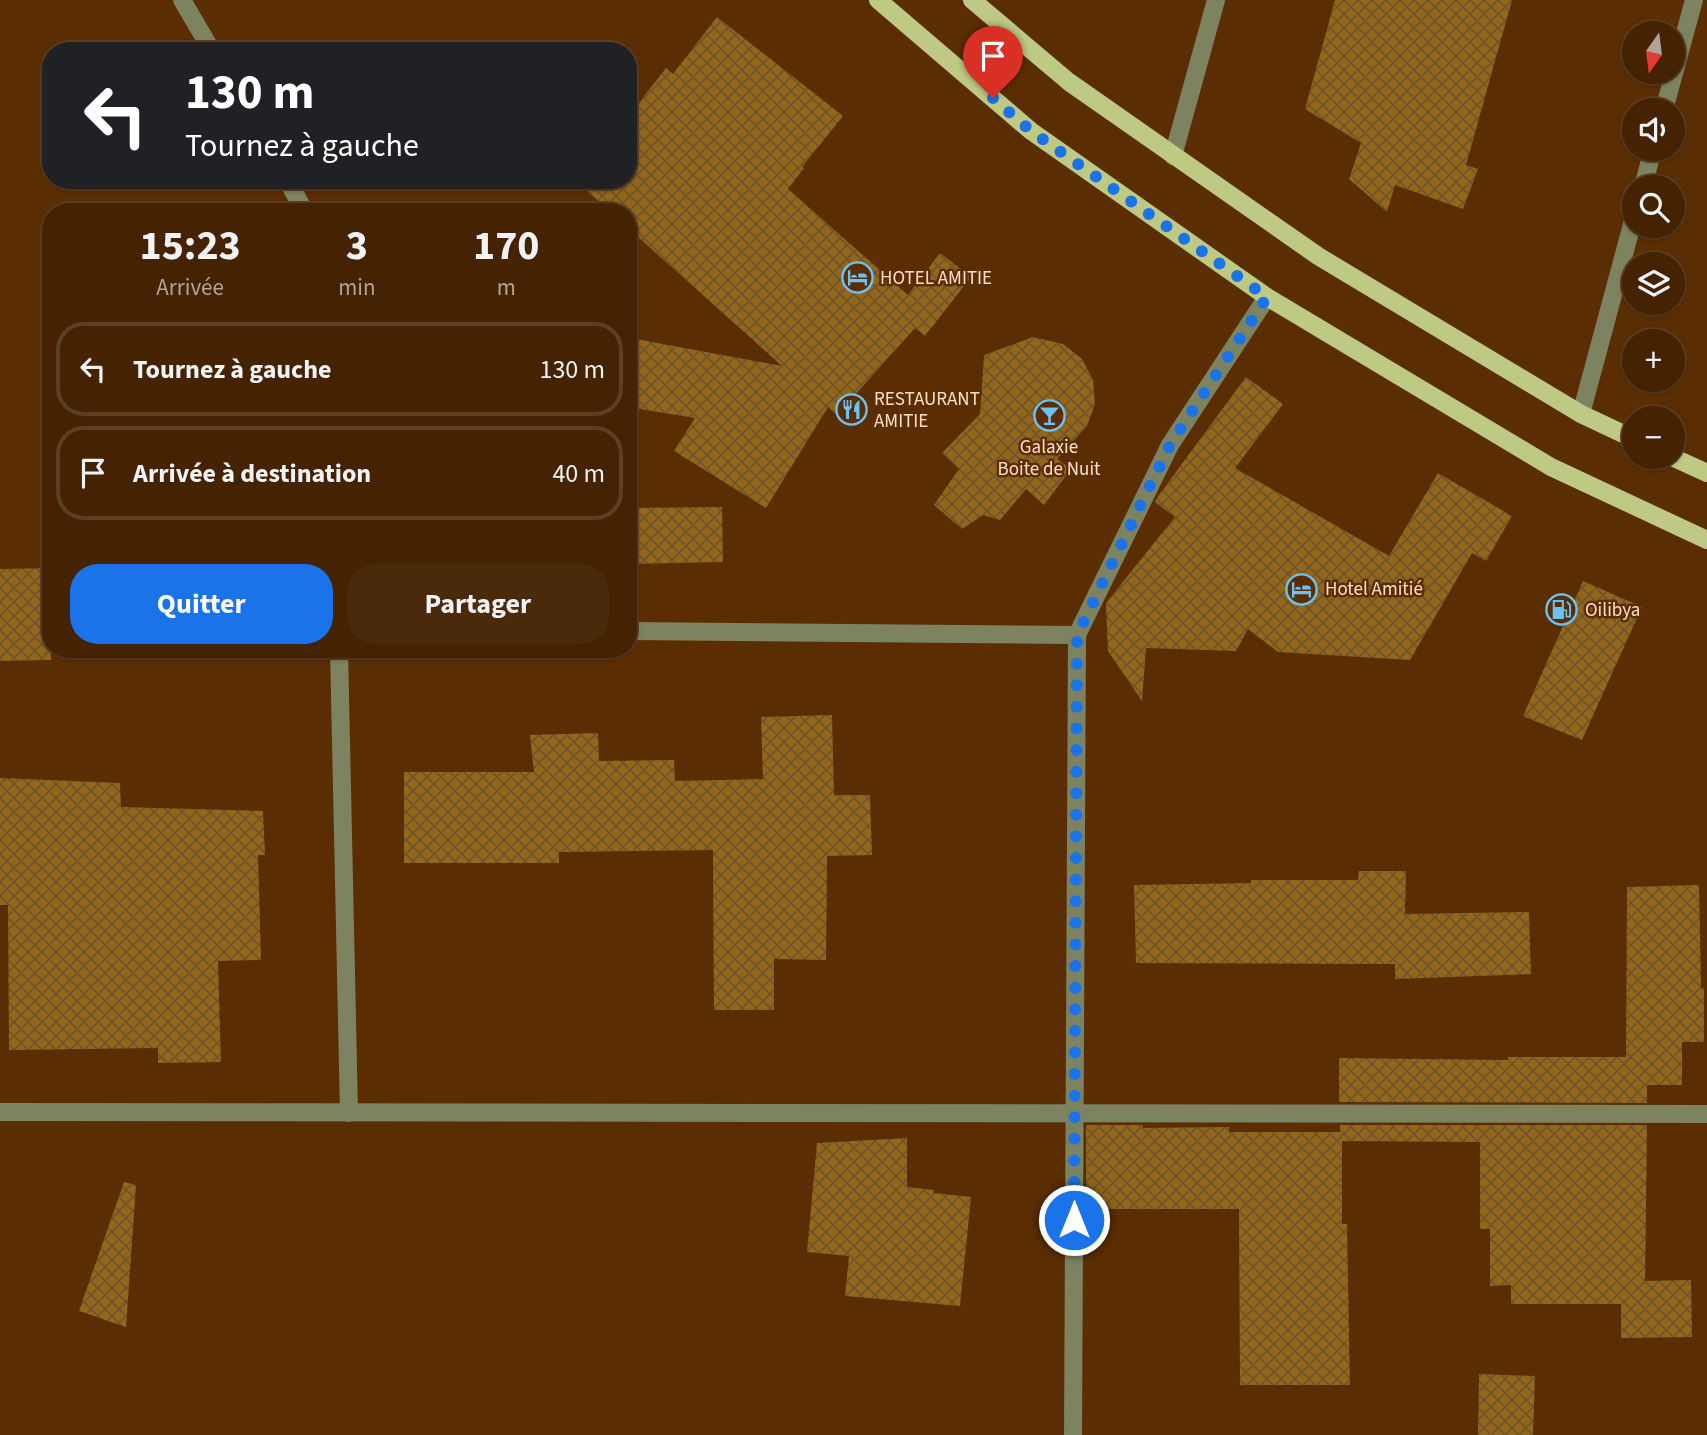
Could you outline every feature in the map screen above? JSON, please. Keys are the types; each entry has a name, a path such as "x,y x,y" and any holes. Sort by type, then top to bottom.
{"main road":[{"path":"878,0 1031,131 1267,297 1551,467 1707,540"},
{"path":"972,0 1069,82 1318,256 1581,414 1622,433"},
{"path":"1685,463 1707,473"}],"street":[{"path":"182,0 207,42"},
{"path":"1173,156 1216,0"},
{"path":"1667,98 1694,0"},
{"path":"1581,414 1628,238"},
{"path":"1073,1435 1077,635 1170,445 1267,297"},
{"path":"637,631 1077,635"},
{"path":"339,658 349,1112"},
{"path":"0,1112 1707,1114"}],"building":[{"path":"1335,0 1512,0 1466,165 1478,169 1463,209 1395,185 1387,212 1349,179 1361,143 1305,109"},
{"path":"717,17 843,116 788,189 908,295 940,253 971,277 925,336 915,328 837,415 828,407 766,508 674,451 695,418 637,408 637,339 782,366 637,236 637,203 601,203 585,189 637,189 637,105 666,68 673,74"},
{"path":"1033,337 1063,344 1082,359 1093,380 1095,404 1087,426 1057,459 1071,469 1044,505 1026,489 1000,520 983,515 962,529 934,505 959,469 942,453 980,414 984,355"},
{"path":"1246,377 1283,404 1235,468 1389,556 1438,473 1512,516 1486,561 1472,553 1410,660 1278,652 1248,629 1236,651 1146,648 1142,701 1108,651 1106,603 1175,517 1155,502 1156,499"},
{"path":"722,507 723,562 637,564 637,508"},
{"path":"42,568 42,658 51,660 0,661 0,569"},
{"path":"1583,581 1642,607 1582,740 1523,716"},
{"path":"832,715 834,795 870,795 872,855 827,856 826,960 774,959 774,1010 714,1010 713,850 559,852 559,863 404,863 404,772 534,772 530,735 598,733 599,761 674,760 675,781 763,779 761,717"},
{"path":"0,778 120,783 121,807 263,811 265,855 258,855 261,960 218,961 221,1062 158,1063 158,1048 9,1050 8,905 0,905"},
{"path":"1359,871 1406,871 1405,914 1529,912 1531,974 1395,979 1395,964 1136,963 1134,885 1251,883 1251,880 1358,880"},
{"path":"1699,885 1704,1042 1682,1042 1682,1085 1647,1085 1647,1103 1339,1102 1339,1058 1508,1060 1508,1057 1626,1057 1627,887"},
{"path":"1086,1125 1143,1125 1143,1128 1229,1127 1229,1132 1340,1132 1340,1125 1647,1125 1645,1281 1691,1280 1692,1337 1621,1338 1621,1304 1511,1304 1511,1285 1490,1286 1490,1229 1480,1229 1480,1142 1342,1141 1342,1224 1347,1224 1350,1385 1240,1385 1239,1209 1086,1209"},
{"path":"907,1138 907,1187 971,1197 960,1306 845,1296 849,1256 807,1252 817,1143"},
{"path":"124,1182 136,1185 126,1327 79,1311"},
{"path":"1479,1374 1535,1376 1533,1435 1478,1435"}],"place":[{"name":"HOTEL AMITIE","path":"857,278"},
{"name":"RESTAURANT AMITIE","path":"851,410"},
{"name":"Galaxie Boite de Nuit","path":"1049,416"},
{"name":"Hotel Amitié","path":"1302,589"},
{"name":"Oilibya","path":"1562,610"}],"route":[{"path":"993,98 1031,131 1267,297 1170,445 1077,635 1074,1220"}]}
